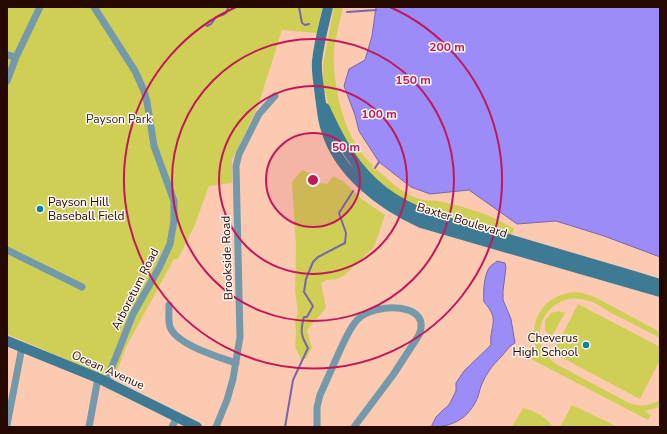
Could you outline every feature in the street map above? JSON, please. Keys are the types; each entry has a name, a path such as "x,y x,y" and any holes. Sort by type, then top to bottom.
{"street":[{"path":"7,81 16,57 40,7"},
{"name":"Arboretum Road","path":"89,427 102,380 133,314 160,268 170,244 174,221 174,201 154,146 148,102 144,91 135,71 94,7"},
{"name":"Baxter Boulevard","path":"328,7 317,62 325,129 334,150 350,172 384,203 398,212 438,229 660,292"},
{"path":"7,55 16,57"},
{"name":"Brookside Road","path":"216,427 227,400 236,363 240,326 236,166 239,154 259,114 275,96"},
{"name":"Baxter Boulevard","path":"320,96 337,134 351,158 374,183 398,202 414,210 450,223 660,284"},
{"path":"7,250 82,287"},
{"path":"169,305 168,318 171,328 178,337 188,344 236,363"},
{"path":"317,427 317,407 320,395 354,324 365,313 380,309 400,309 414,312 419,316 422,322 422,329 419,335 377,397 354,427"},
{"name":"Ocean Avenue","path":"7,341 102,380 197,427"},
{"path":"7,425 22,347"},
{"path":"172,427 177,417"}],"green space":[{"name":"Payson Park","path":"7,7 322,7 317,33 282,30 258,106 232,160 232,183 209,186 194,227 178,259 174,259 126,347 114,380 7,334"},
{"path":"334,7 343,7 334,49 335,79 342,112 354,142 363,155 373,165 372,167 402,191 414,197 424,200 438,201 497,219 514,229 510,239 411,207 365,173 331,117 323,82 323,65"},
{"path":"302,170 310,173 320,183 327,184 333,176 343,181 363,200 385,215 374,247 345,275 337,279 326,280 321,283 326,308 307,330 312,348 306,359 301,359 295,347 295,321 298,313 295,291 296,246 292,182"},
{"path":"579,292 595,297 660,332 660,338 593,302 574,298 566,299 560,302 544,317 540,330 540,340 543,349 556,364 629,403 645,405 652,404 660,400 660,407 645,411 651,415 648,420 531,359 534,353 539,356 535,344 534,332 540,312 546,304 555,298 566,293"},
{"path":"578,304 660,347 660,360 640,399 553,353"},
{"path":"559,311 565,313 551,338 545,330 545,321 551,313"},
{"path":"572,405 618,427 560,427"},
{"path":"523,408 540,415 553,427 512,427"}],"shaded area":[{"path":"376,7 660,7 660,257 604,236 556,221 517,224 469,190 430,194 411,187 379,162 359,131 355,115 344,86 349,69 365,60 372,36"},
{"path":"497,261 505,263 506,267 503,300 511,319 515,343 488,373 481,386 477,399 468,413 452,424 431,427 436,417 449,405 456,391 456,383 464,371 491,345 493,319 489,308 484,302 484,290 486,277 490,266"}],"waterway":[{"path":"207,26 211,24 216,17 226,13 228,7"},
{"path":"299,7 302,23 305,25 309,24"},
{"path":"347,12 376,10"},
{"path":"375,168 379,162"},
{"path":"285,427 293,380 308,348 303,337 302,326 304,317 307,317 313,306 304,292 306,279 313,262 318,257 345,243 346,233 339,213 353,191"}],"place":[{"name":"Payson Hill Baseball Field","path":"40,209"},
{"name":"Cheverus High School","path":"586,345"}]}
